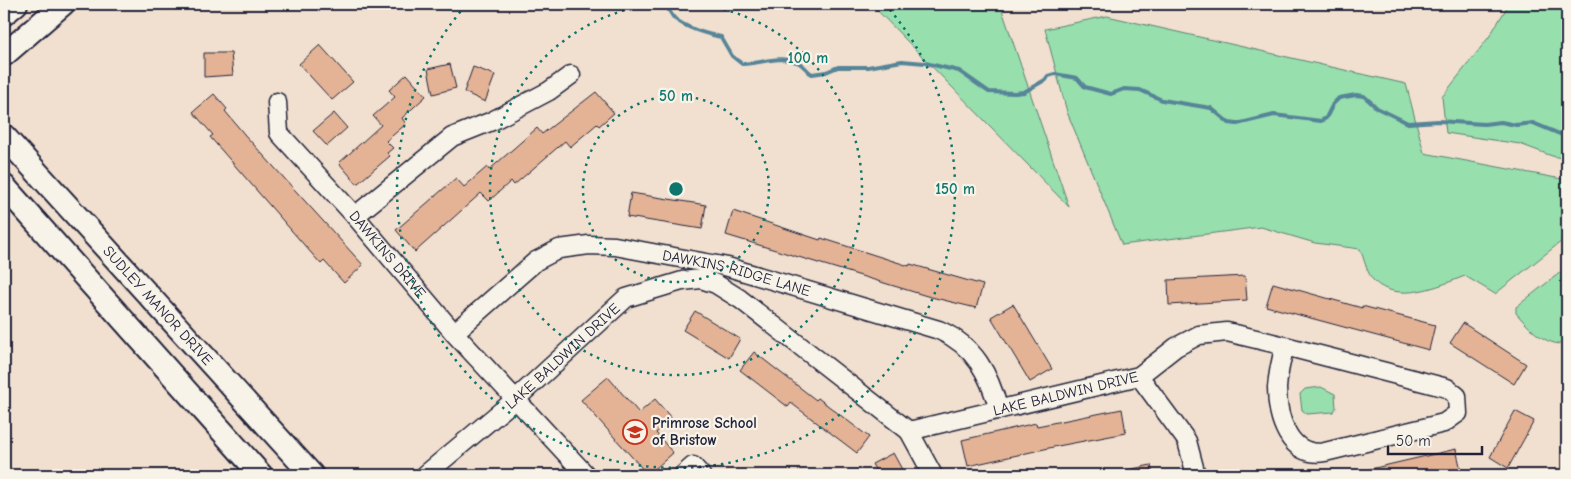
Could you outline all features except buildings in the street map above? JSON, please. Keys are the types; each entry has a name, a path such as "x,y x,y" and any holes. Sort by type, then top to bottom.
{"main road":[{"path":"4,14 16,4"},
{"path":"4,55 63,4"},
{"name":"SUDLEY MANOR DRIVE","path":"4,136 312,475"},
{"path":"4,186 261,475"}],"street":[{"path":"355,216 452,137 492,121 549,91 571,75"},
{"name":"DAWKINS DRIVE","path":"277,102 279,133 355,216 454,333 517,398 586,475"},
{"name":"DAWKINS RIDGE LANE","path":"454,333 527,267 542,258 559,249 575,246 615,246 728,267 939,330 960,341 975,356 991,383 999,410"},
{"name":"LAKE BALDWIN DRIVE","path":"425,475 517,398 626,298 682,281 701,280 716,284 740,299 909,431 933,475"},
{"path":"1139,376 1176,347 1199,335 1227,332 1285,346 1448,388 1457,396 1458,413 1444,423 1325,452 1307,452 1290,438 1280,416 1277,388 1285,346"},
{"name":"LAKE BALDWIN DRIVE","path":"909,431 1139,376 1187,441 1196,475"},
{"path":"683,475 693,466 701,475"}],"green space":[{"path":"871,4 1000,4 1069,207"},
{"path":"1509,4 1567,4 1567,159 1552,156 1520,144 1446,133 1442,97 1489,37"},
{"path":"1107,16 1406,84 1424,153 1567,180 1567,237 1495,294 1465,276 1419,291 1406,292 1384,288 1372,278 1360,249 1315,243 1261,227 1122,245 1067,112 1045,29"},
{"path":"1567,267 1567,344 1559,344 1545,339 1532,330 1516,313 1516,307"},
{"path":"1321,387 1335,394 1336,408 1333,412 1307,414 1302,410 1300,394 1305,389"}],"waterway":[{"path":"662,4 675,19 685,25 721,37 732,56 742,64 783,59 799,63 812,74 826,72 838,67 868,67 902,61 925,63 959,71 989,92 1015,93 1024,92 1045,80 1048,76 1055,74 1077,78 1085,87 1111,94 1124,89 1140,90 1162,100 1211,108 1229,123 1237,124 1274,115 1321,121 1326,118 1333,104 1339,98 1356,95 1364,96 1377,108 1408,123 1438,121 1484,124 1501,122 1516,125 1533,123 1567,137"}],"place":[{"name":"Primrose School of Bristow","path":"635,432"}]}
